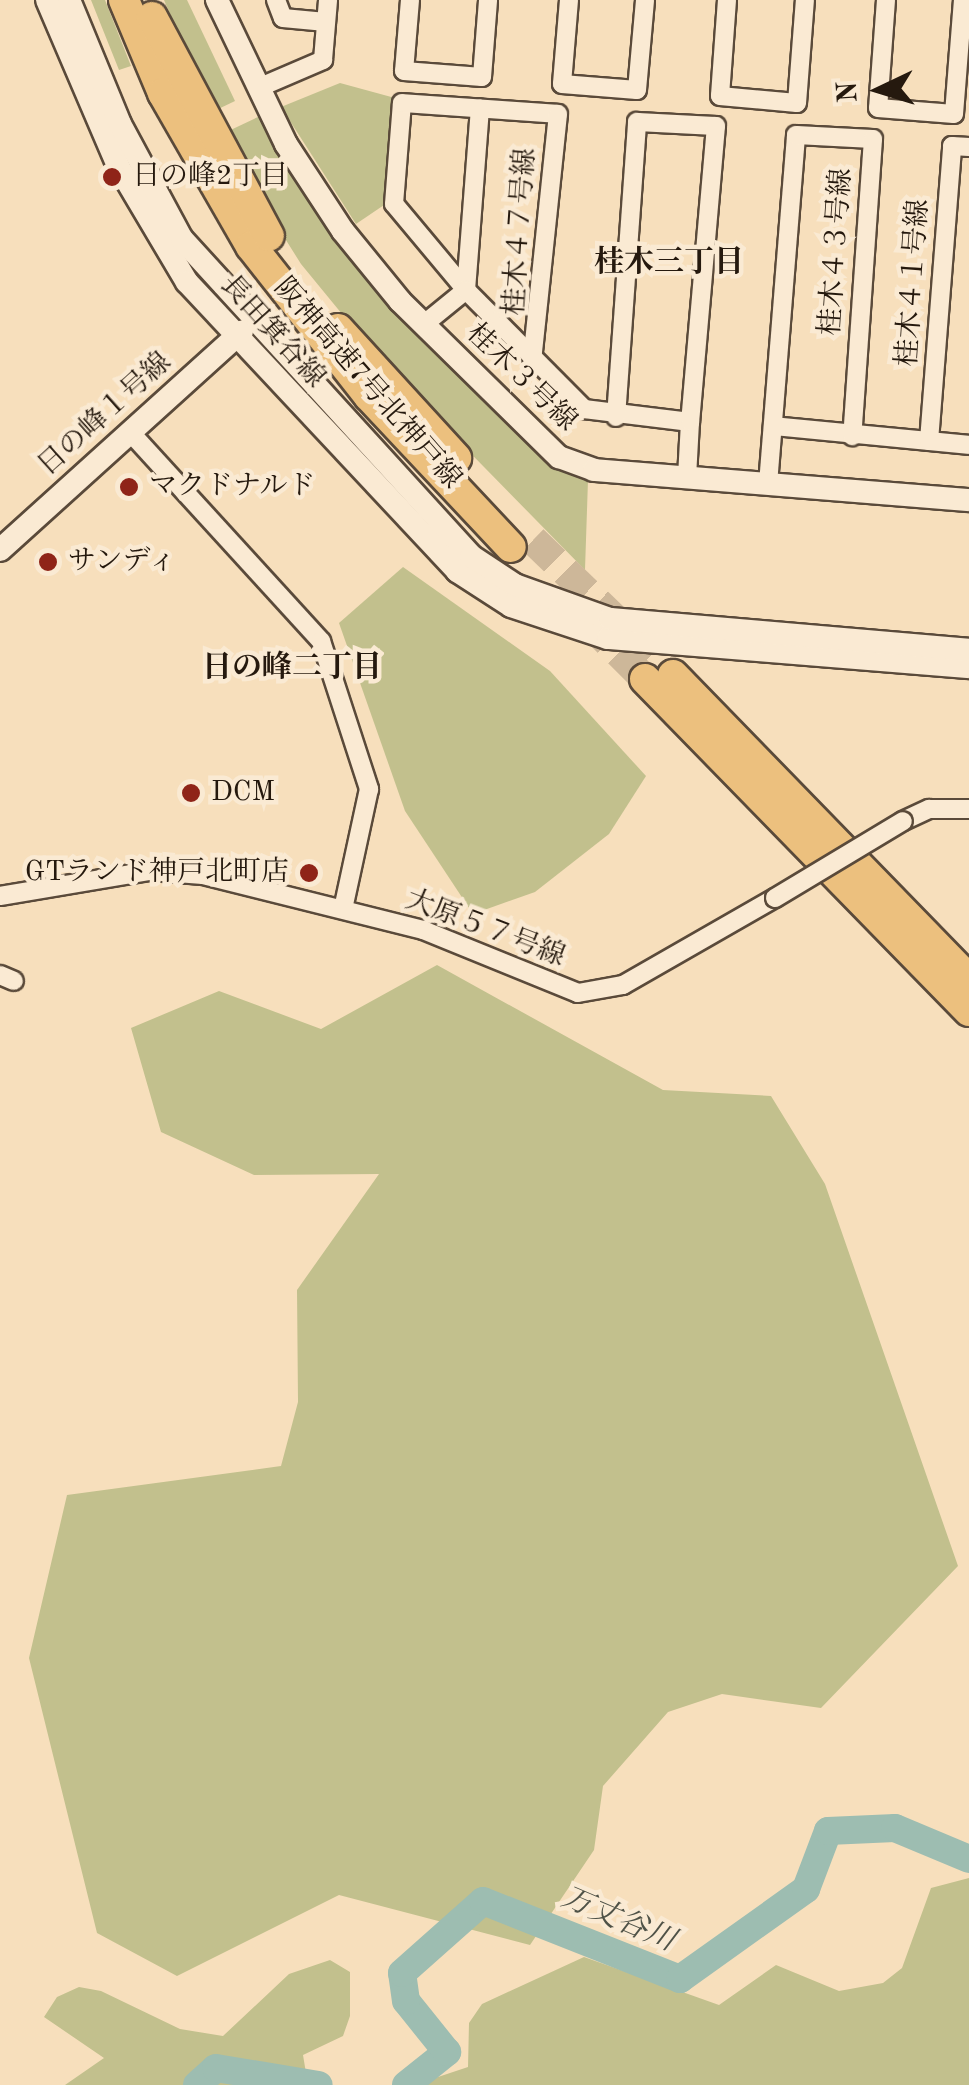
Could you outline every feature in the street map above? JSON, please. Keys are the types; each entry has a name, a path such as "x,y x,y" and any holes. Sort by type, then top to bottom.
{"highway":[{"name":"阪神高速7号北神戸線","path":"124,0 163,93 251,246 368,396 522,544 327,316 267,234 146,0"},
{"path":"969,979 659,677 969,1011"}],"street":[{"name":"長田箕谷線","path":"47,0 151,228 457,571 511,606 608,638 969,667"},
{"name":"長田箕谷線","path":"69,0 159,202 242,331 440,528 532,592 610,620 969,650"},
{"name":"桂木３号線","path":"217,0 258,88 343,231 424,325 559,457 594,470 969,500"},
{"path":"276,0 283,18 326,22"},
{"path":"258,88 323,60 328,0"},
{"path":"410,0 404,71 482,78 488,0"},
{"path":"568,0 562,84 638,90 645,0"},
{"path":"727,0 720,96 797,103 805,0"},
{"path":"886,0 878,108 954,114 963,0"},
{"name":"桂木４７号線","path":"466,290 394,204 402,103 558,114 532,360"},
{"path":"424,325 466,290 480,109"},
{"path":"616,417 637,122 716,126 687,477"},
{"name":"桂木４３号線","path":"768,484 796,135 872,139 852,436"},
{"name":"桂木４１号線","path":"929,442 952,146 969,148"},
{"path":"466,290 584,409 616,417 690,422"},
{"name":"日の峰１号線","path":"0,550 242,331"},
{"path":"773,426 969,444"},
{"path":"132,433 321,641 369,788 343,909"},
{"name":"大原５７号線","path":"0,896 150,871 343,909 578,993 623,986 903,821 929,809 969,809"}],"shaded area":[{"path":"91,0 105,0 131,66 119,70"},
{"path":"164,0 187,0 235,101 212,112"},
{"path":"340,83 395,98 387,203 356,224 281,107"},
{"path":"260,116 398,308 515,433 554,466 588,480 585,570 383,364 301,264 220,135"},
{"path":"403,567 550,671 646,776 609,834 535,892 473,914 405,811 339,623"},
{"path":"437,965 663,1090 771,1096 825,1184 958,1566 821,1708 722,1694 668,1712 603,1786 594,1850 530,1945 339,1895 177,1976 97,1933 29,1658 67,1495 281,1466 298,1402 297,1290 379,1174 254,1175 161,1132 131,1028 219,991 321,1029"},
{"path":"969,1878 969,2085 414,2085 468,2067 469,2023 482,2004 584,1957 719,2005 776,1965 839,1991 883,1983 902,1968 931,1888"},
{"path":"330,1960 350,1972 350,2016 343,2036 303,2055 308,2085 65,2085 104,2058 44,2017 57,1997 79,1987 101,1991 180,2029 223,2036 289,1974"}],"waterway":[{"name":"万丈谷川","path":"406,2085 447,2052 406,2001 402,1973 483,1901 680,1979 806,1889 828,1831 895,1828 969,1859"},
{"name":"万丈谷川","path":"197,2085 216,2068 319,2085"}],"tunnel":[{"path":"533,540 673,675"},
{"path":"587,621 645,679"}],"place":[{"name":"日の峰2丁目","path":"112,177"},
{"name":"マクドナルド","path":"129,487"},
{"name":"サンディ","path":"48,562"},
{"name":"DCM","path":"191,793"},
{"name":"GTランド神戸北町店","path":"309,873"}],"district":[{"name":"桂木三丁目","path":"669,263"},
{"name":"日の峰二丁目","path":"292,668"}]}
